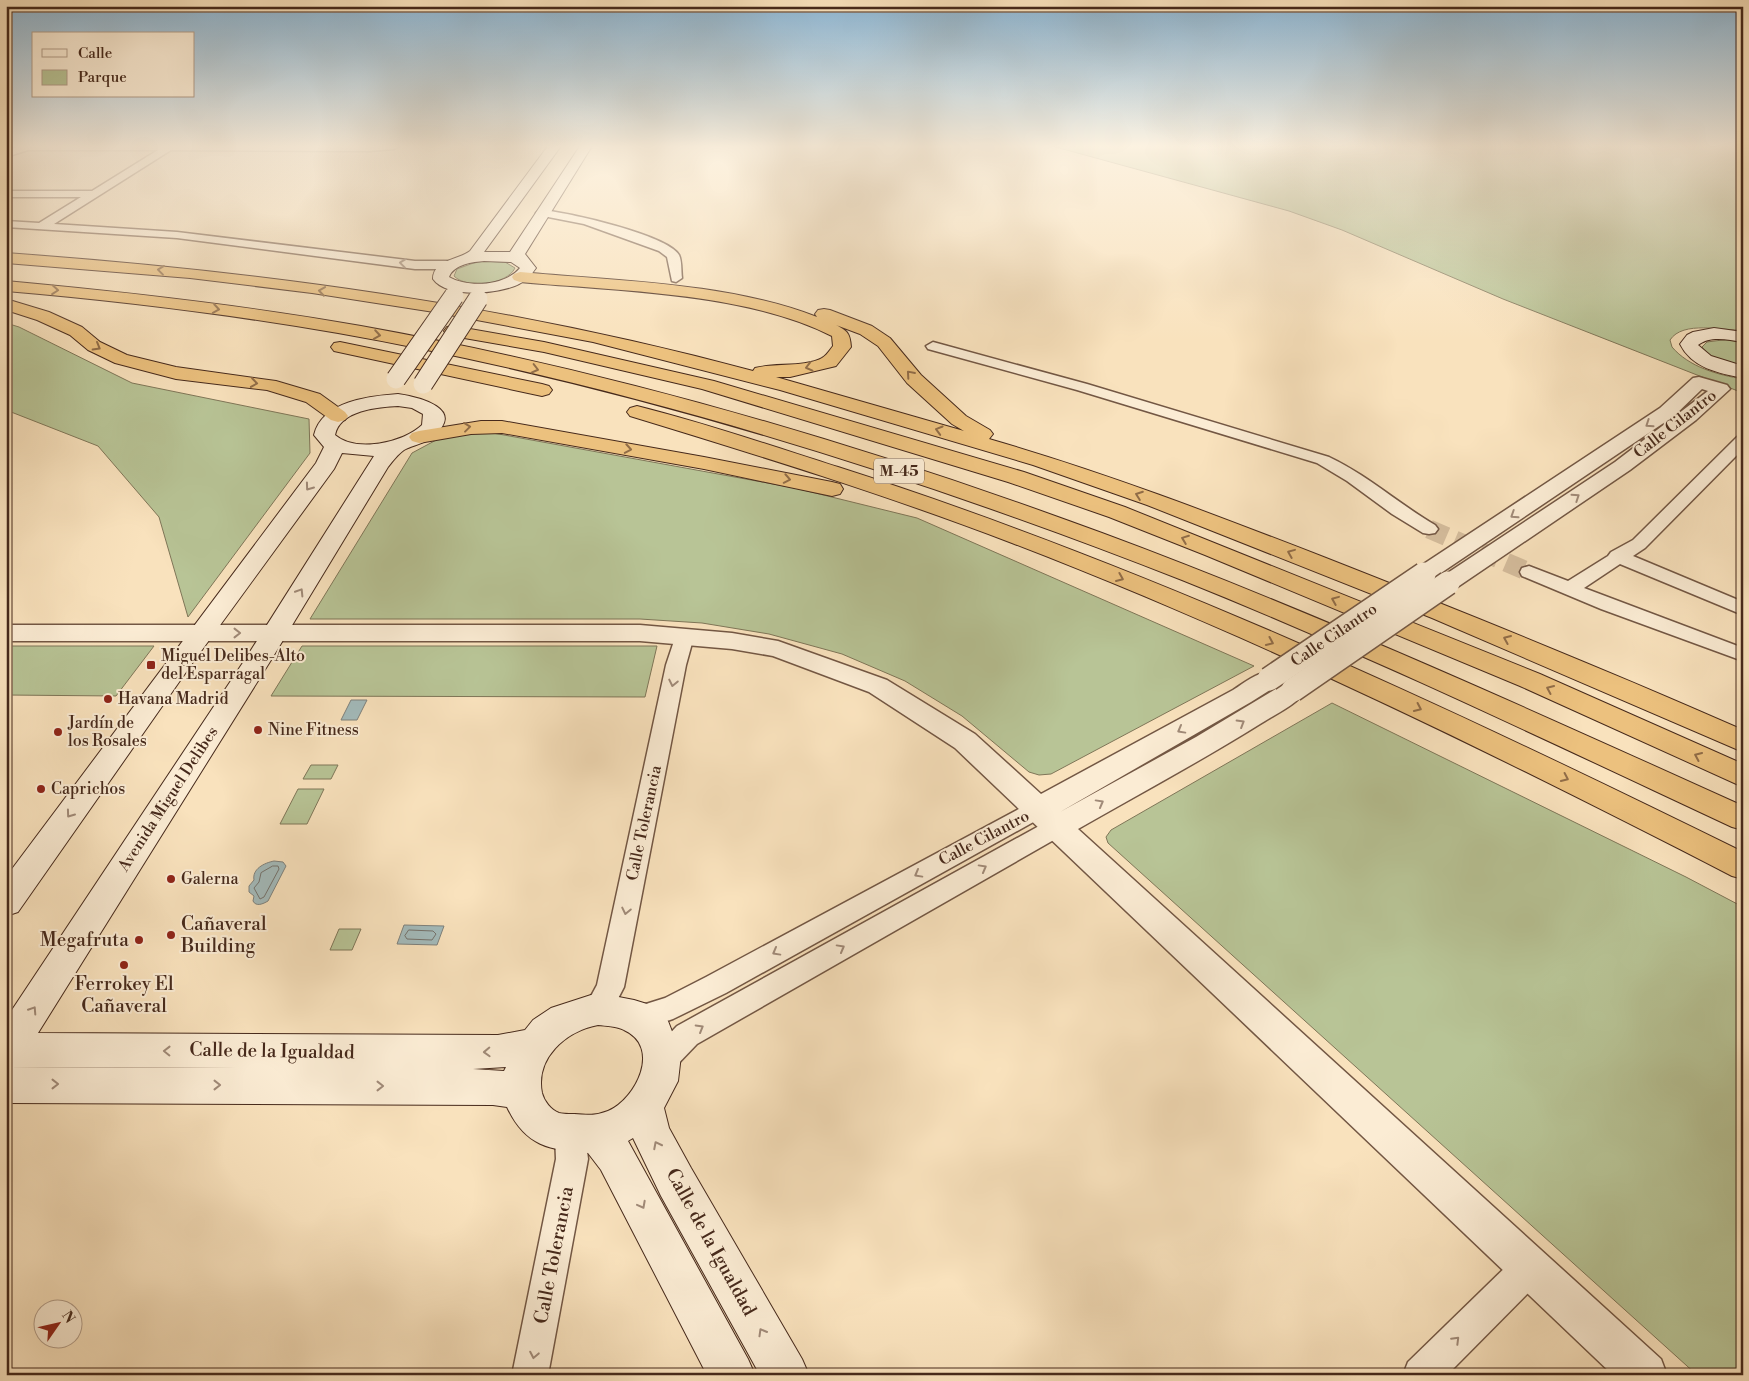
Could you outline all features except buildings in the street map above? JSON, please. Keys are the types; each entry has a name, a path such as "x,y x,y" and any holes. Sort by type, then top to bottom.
{"highway":[{"path":"6,254 264,282 495,318 619,343 790,386 1017,465 1095,479 1220,525 1489,631 1743,742"},
{"path":"6,258 89,263"},
{"path":"523,268 720,298 785,311 822,323 841,334 842,347 829,362 790,371 762,372 638,344 619,343"},
{"path":"523,268 569,276 648,281 724,291 829,315 866,330 884,342 914,379 959,420 1017,465"},
{"name":"M-45","path":"6,270 101,278 233,294 308,305 544,347 707,385 1017,465 1196,543 1512,673 1743,776"},
{"name":"M-45","path":"6,286 82,292 206,307 399,338 481,355 699,409 856,458 1084,535 1290,616 1510,712 1743,819"},
{"path":"6,302 156,317 214,326"},
{"path":"6,302 76,331 94,346 121,358 176,373 269,385 313,398 338,416"},
{"path":"405,303 588,342 729,379 897,431 999,467 1017,465"},
{"path":"321,344 563,394"},
{"path":"856,458 820,454 628,410 850,478 1075,559 1416,707 1632,810 1743,866"},
{"path":"419,437 462,428 502,427 704,463 797,481 868,498 1029,549 1075,559"},
{"path":"1584,672 1743,730"}],"main road":[{"path":"469,259 509,210"},
{"path":"523,268 517,254 544,210"},
{"path":"454,291 441,279 441,274 451,264 491,256 523,268"},
{"path":"420,394 435,417 433,424 419,437 395,446 362,451 335,446 328,441 325,435 326,429 338,416 355,408 375,402 398,400 420,394 478,300 492,286 523,268"},
{"path":"375,402 385,394 396,379 454,291 492,286"},
{"path":"1742,337 1724,335 1700,336 1692,339 1690,344 1691,349 1697,355 1708,361 1743,372"},
{"path":"6,903 326,464 335,446"},
{"name":"Avenida Miguel Delibes","path":"7,1062 379,464 395,446"},
{"path":"613,1009 627,1012 640,1018 652,1029 660,1043 663,1060 661,1076 655,1092 644,1107 631,1119 615,1128 584,1134 552,1130 537,1121 527,1108 522,1092 521,1076 526,1059 535,1044 557,1023 583,1012 613,1009"},
{"name":"Calle de la Igualdad","path":"7,1062 498,1052 535,1044"},
{"name":"Calle de la Igualdad","path":"7,1062 493,1087 522,1092"},
{"name":"Calle de la Igualdad","path":"644,1107 651,1133 676,1182 786,1375"},
{"path":"584,1134 615,1156 732,1375"}],"street":[{"path":"42,226 67,210"},
{"path":"542,213 556,214 592,224 663,248 672,256 676,278"},
{"path":"6,224 168,234 415,265 451,264"},
{"path":"933,346 1100,392 1323,460 1345,471 1399,511 1428,529"},
{"name":"Calle Cilantro","path":"640,1018 673,1007 1048,818 1177,761 1264,710 1294,690 1651,445 1692,415 1721,389 1699,382 1667,412 1269,679 1048,818 688,1035 663,1060"},
{"path":"1569,589 1639,544 1743,440"},
{"path":"1618,556 1743,609"},
{"path":"1529,572 1743,655"},
{"path":"6,633 622,633 684,636 732,641 778,649 878,686 965,741 1645,1375"},
{"name":"Calle Tolerancia","path":"598,1009 610,987 676,666 684,636"},
{"name":"Calle Tolerancia","path":"530,1375 572,1159 584,1134"},
{"path":"1421,1375 1529,1268"}],"green space":[{"path":"1287,210 1743,210 1743,330 1694,328 1676,334 1670,340 1672,347 1679,354 1695,365 1743,379 1743,393 1503,299 1342,230"},
{"path":"479,261 505,262 515,268 511,274 504,278 486,283 467,283 454,276 457,269"},
{"path":"6,323 19,327 132,383 309,419 310,453 188,617 159,517 98,446 6,410"},
{"path":"1730,339 1743,341 1743,368 1715,359 1705,352 1702,347 1707,342"},
{"path":"463,432 493,433 795,488 917,518 1254,666 1051,774 1039,775 1029,772 962,716 905,681 842,654 769,634 702,623 640,619 310,619 412,453 440,438"},
{"path":"6,646 154,646 116,696 6,695"},
{"path":"302,646 657,646 645,697 271,696"},
{"path":"1332,703 1686,877 1743,907 1743,1375 1697,1375 1108,843 1106,837 1111,830"},
{"path":"311,765 338,765 331,779 303,779"},
{"path":"298,789 324,789 307,824 280,824"},
{"path":"339,929 361,929 352,950 330,950"}],"water":[{"path":"351,700 367,700 357,720 341,720"},
{"path":"274,861 283,862 286,866 268,901 256,904 253,901 254,896 249,892 249,886 254,880 257,870 266,863"},
{"path":"404,925 444,926 437,945 397,944"}],"tunnel":[{"path":"1429,529 1529,572"}],"place":[{"name":"Miguel Delibes-Alto del Esparragal","path":"151,665"},
{"name":"Havana Madrid","path":"108,699"},
{"name":"Nine Fitness","path":"258,730"},
{"name":"Jardín de los Rosales","path":"58,732"},
{"name":"Caprichos","path":"41,789"},
{"name":"Galerna","path":"171,879"},
{"name":"Cañaveral Building","path":"171,935"},
{"name":"Megafruta","path":"139,940"},
{"name":"Ferrokey El Cañaveral","path":"124,965"}]}
